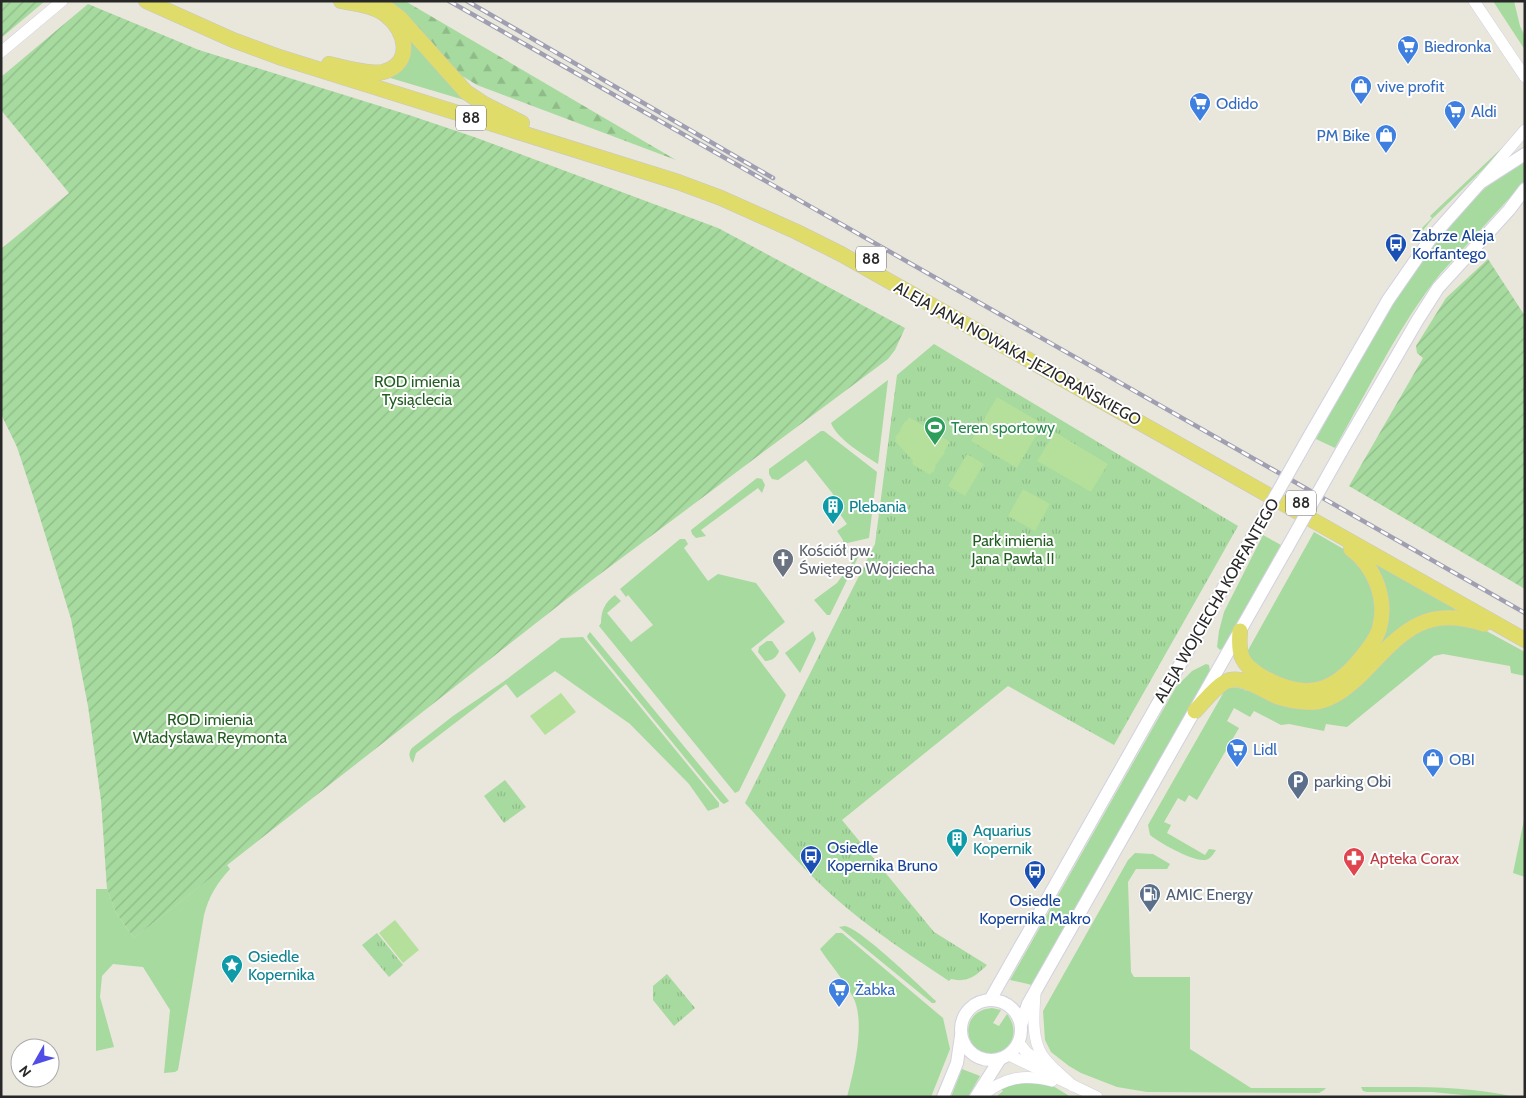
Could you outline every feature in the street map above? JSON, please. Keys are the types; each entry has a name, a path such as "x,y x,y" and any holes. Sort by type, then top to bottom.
{"main road":[{"name":"ALEJA JANA NOWAKA-JEZIORAŃSKIEGO","path":"146,1 233,40 279,57 678,182 721,198 798,232 881,276 1316,522 1518,631"},
{"name":"ALEJA JANA NOWAKA-JEZIORAŃSKIEGO","path":"168,1 255,39 329,64 631,157 712,185 776,211 845,245 1518,631 1525,640"},
{"path":"329,64 382,72 394,67 402,59 403,37 395,23 385,14 370,6 341,1"},
{"path":"371,1 388,9 400,18 466,92 522,124"},
{"name":"ALEJA WOJCIECHA KORFANTEGO","path":"990,1000 1310,435 1399,282 1442,224 1480,182 1525,154"},
{"path":"1021,1025 1028,1004 1286,548 1433,295 1509,210 1525,189"},
{"path":"1240,630 1239,648 1246,664 1254,672 1270,681 1302,691 1330,686 1345,676 1370,647 1379,630 1382,610 1379,589 1372,571 1358,554 1316,522"},
{"path":"1195,711 1220,685 1232,680 1248,682 1279,697 1302,702 1317,702 1335,696 1351,685 1397,638 1414,626 1431,619 1448,616 1518,631"},
{"path":"943,1097 957,1063 961,1025 969,1009 976,1004 990,1000 1007,1004 1019,1016 1022,1034 1019,1043 1004,1057 976,1097"},
{"path":"961,1034 967,1048 979,1058 989,1060 1004,1057"}],"street":[{"path":"1,52 62,1"},
{"path":"1474,1 1521,68 1525,77"},
{"path":"1521,68 1525,84"},
{"path":"1480,182 1525,130"},
{"path":"1509,210 1525,198"},
{"path":"1035,993 1034,1018 1038,1048 1047,1061 1073,1086"},
{"path":"1019,1043 1026,1052 1073,1086"},
{"path":"1004,1057 1097,1097"},
{"path":"982,1097 996,1086 1013,1079 1028,1076 1073,1086"}],"green space":[{"path":"1,1 45,1 1,38"},
{"path":"386,1 405,1 676,160 477,85 454,71"},
{"path":"1493,1 1514,1 1520,26 1525,36 1525,50"},
{"name":"ROD imienia Tysiąclecia","path":"88,4 199,50 477,138 718,228 905,328 895,350 888,359 568,598 134,938 116,913 107,889 101,800 88,706 71,619 17,447 1,414 1,249 69,193 1,110 1,77"},
{"path":"407,35 471,102 387,77"},
{"path":"1507,143 1509,144 1432,219 1420,234 1414,236 1432,218 1430,216"},
{"path":"1524,161 1525,181 1441,273 1426,293 1385,358 1335,448 1316,439 1392,304 1437,240 1462,211 1489,185"},
{"path":"1488,259 1525,316 1525,589 1349,486 1423,358 1417,353 1416,346 1446,298"},
{"name":"Park imienia Jana Pawła II","path":"934,344 1238,526 1114,745 1008,686 842,820 934,932 987,965 971,978 962,980 951,979 949,981 876,931 834,897 799,863 745,803 875,544 897,375"},
{"path":"888,380 878,464 845,441 831,423"},
{"path":"997,397 1043,424 1017,468 971,441"},
{"path":"909,417 950,442 945,453 935,466 933,473 930,475 912,464 913,461 895,441 895,437"},
{"path":"821,431 824,431 877,472 869,538 843,544 843,540 837,531 847,524 832,503 833,494 806,460 778,480 772,479 769,474 769,469"},
{"path":"1055,432 1108,464 1091,492 1037,461"},
{"path":"967,454 984,464 965,496 948,486"},
{"path":"757,478 762,479 765,485 762,493 758,488 701,530 706,536 696,538 692,534 691,530"},
{"path":"1023,489 1050,504 1035,531 1008,516"},
{"path":"1314,532 1347,551 1372,582 1376,626 1348,668 1310,687 1258,670 1260,666 1253,661 1247,652"},
{"path":"1263,535 1281,545 1223,648 1220,650 1217,647 1224,612"},
{"path":"680,539 685,539 688,544 684,548 708,581 718,574 756,583 785,622 751,649 786,695 739,791 735,793 599,626 604,607 615,595 621,601 607,613 631,642 653,625 628,595 626,597 620,589"},
{"path":"862,549 830,615 827,615 814,600 837,583"},
{"path":"1373,562 1454,608 1455,611 1443,612 1338,690 1304,696 1377,643"},
{"path":"1434,621 1479,627 1525,652 1525,676 1511,673 1510,666 1443,654 1434,656 1347,727 1326,724 1324,731 1289,724 1281,725 1254,711 1250,717 1234,708 1227,721 1239,728 1197,800 1189,795 1185,802 1178,798 1164,822 1171,825 1167,833 1205,855 1209,849 1216,850 1208,859 1196,859 1161,843 1150,835 1148,825 1225,690 1236,688 1247,691 1249,687 1279,702 1391,649"},
{"path":"813,631 816,639 800,673 785,653"},
{"path":"590,632 729,801 724,804 721,802 588,639 587,636"},
{"path":"583,637 719,803 719,807 708,811 689,784 630,724 555,671 517,698 506,684 416,753 413,763 409,755 412,748 453,716 503,682 561,638"},
{"path":"767,641 772,641 779,651 774,658 765,661 758,652 759,647"},
{"path":"1206,664 1209,665 1210,671 1032,985 1010,980 1176,687 1192,671"},
{"path":"561,693 576,712 545,735 530,716"},
{"path":"505,780 526,807 504,823 484,796"},
{"path":"1525,815 1525,877 1513,873"},
{"path":"1135,853 1153,854 1170,864 1167,869 1136,869 1128,882 1131,972 1134,977 1190,977 1190,1049 1251,1088 1326,1088 1324,1090 1319,1093 1147,1092 1117,1087 1081,1073 1051,1052 1045,1040 1043,1011 1128,860"},
{"path":"227,865 230,869 214,890 204,915 178,1070 164,1073 170,1010 143,967 113,964 102,976 100,997 114,1047 96,1051 96,889 107,889 116,913 134,938"},
{"path":"395,920 419,950 403,963 379,933"},
{"path":"845,926 877,947 936,1001 935,1003 932,1003 839,927"},
{"path":"377,933 403,965 389,977 362,945"},
{"path":"836,933 842,933 943,1018 950,1049 931,1097 847,1097 858,1046 859,1019 853,997 820,949"},
{"path":"667,974 695,1008 674,1026 653,1000 653,986"},
{"path":"992,1008 1001,1010 993,1023 999,1026 1007,1014 1013,1024 1013,1034 1010,1043 1005,1049 997,1053 988,1054 980,1051 972,1044 968,1030 970,1021 975,1015"},
{"path":"962,1069 980,1076 968,1097 951,1097"},
{"path":"1027,1081 1053,1086 1071,1097 996,1097 1003,1091 1000,1088"},
{"path":"1361,1087 1477,1090 1515,1097 1483,1097 1432,1092 1367,1092 1363,1091"}],"railway":[{"path":"449,1 1525,613"},
{"path":"467,1 773,178"}],"place":[{"name":"Biedronka","path":"1408,65"},
{"name":"vive profit","path":"1361,105"},
{"name":"Odido","path":"1200,122"},
{"name":"Aldi","path":"1455,130"},
{"name":"PM Bike","path":"1386,154"},
{"name":"Zabrze Aleja Korfantego","path":"1396,263"},
{"name":"Teren sportowy","path":"935,446"},
{"name":"Plebania","path":"833,525"},
{"name":"Kościół pw. Świętego Wojciecha","path":"783,578"},
{"name":"Lidl","path":"1237,768"},
{"name":"OBI","path":"1433,778"},
{"name":"parking Obi","path":"1298,800"},
{"name":"Aquarius Kopernik","path":"957,858"},
{"name":"Osiedle Kopernika Bruno","path":"811,875"},
{"name":"Apteka Corax","path":"1354,877"},
{"name":"Osiedle Kopernika Makro","path":"1035,890"},
{"name":"AMIC Energy","path":"1150,913"},
{"name":"Osiedle Kopernika","path":"232,984"},
{"name":"Żabka","path":"839,1008"}],"park label":[{"name":"ROD imienia Władysława Reymonta","path":"210,728"}]}
